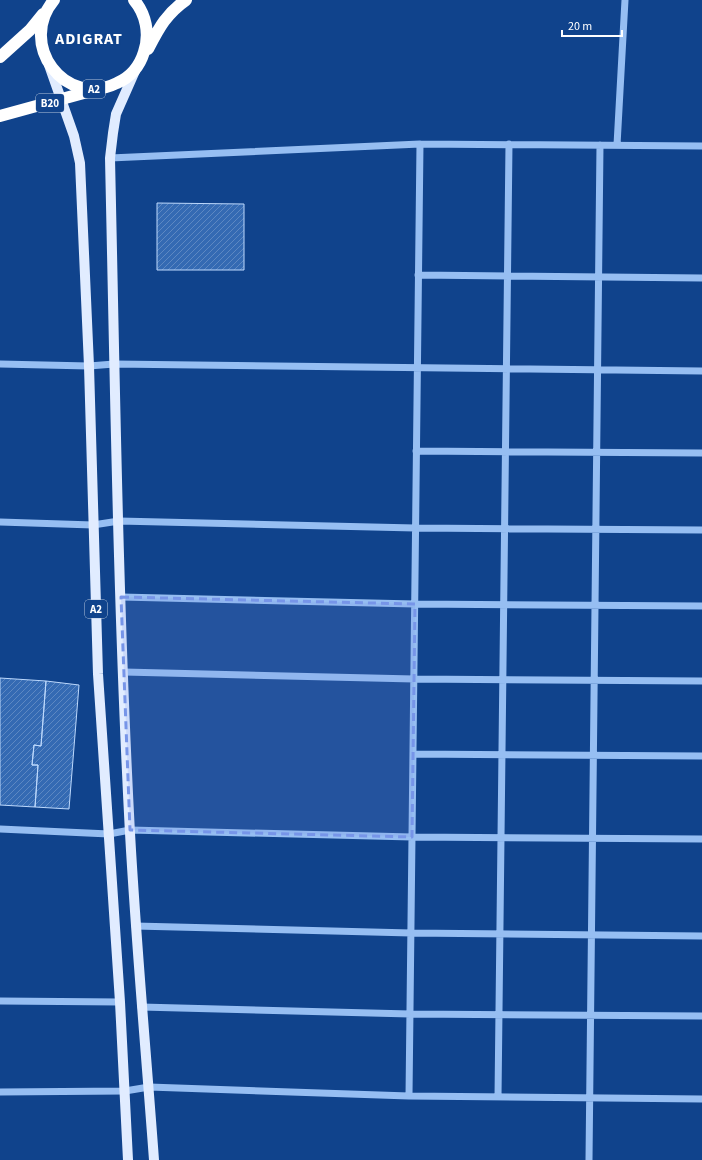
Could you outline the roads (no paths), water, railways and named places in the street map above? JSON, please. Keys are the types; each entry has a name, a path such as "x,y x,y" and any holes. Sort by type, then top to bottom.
{"highway":[{"name":"A2","path":"134,0 142,13 146,26 147,41 138,65"},
{"name":"A2","path":"52,3 43,20 41,32 41,45 48,63 56,73 70,84 87,89 100,89 107,88 126,78 138,65 162,23 169,14 186,0"},
{"path":"0,56 30,30 52,3"},
{"name":"B20","path":"0,116 100,89"}],"main road":[{"name":"A2","path":"48,63 74,136 80,163 98,674 120,1002 128,1160"},
{"name":"A2","path":"138,65 116,114 110,158 114,364 130,830 141,1007 154,1160"}],"street":[{"path":"618,145 625,0"},
{"path":"110,158 420,144 702,146"},
{"path":"410,1096 420,144"},
{"path":"498,1097 509,144"},
{"path":"589,1160 600,145"},
{"path":"418,276 702,278"},
{"path":"0,364 88,366 114,364 702,370"},
{"path":"416,451 702,453"},
{"path":"0,522 93,524 119,521 415,528 702,530"},
{"path":"121,597 415,604 702,606"},
{"path":"124,672 414,679 702,681"},
{"path":"413,754 702,756"},
{"path":"0,829 108,834 130,830 412,837 702,839"},
{"path":"136,926 411,933 702,936"},
{"path":"0,1001 120,1002"},
{"path":"141,1007 410,1014 702,1016"},
{"path":"0,1092 125,1091 149,1087 410,1096 702,1098"}],"district":[{"name":"ADIGRAT","path":"89,38"}]}
